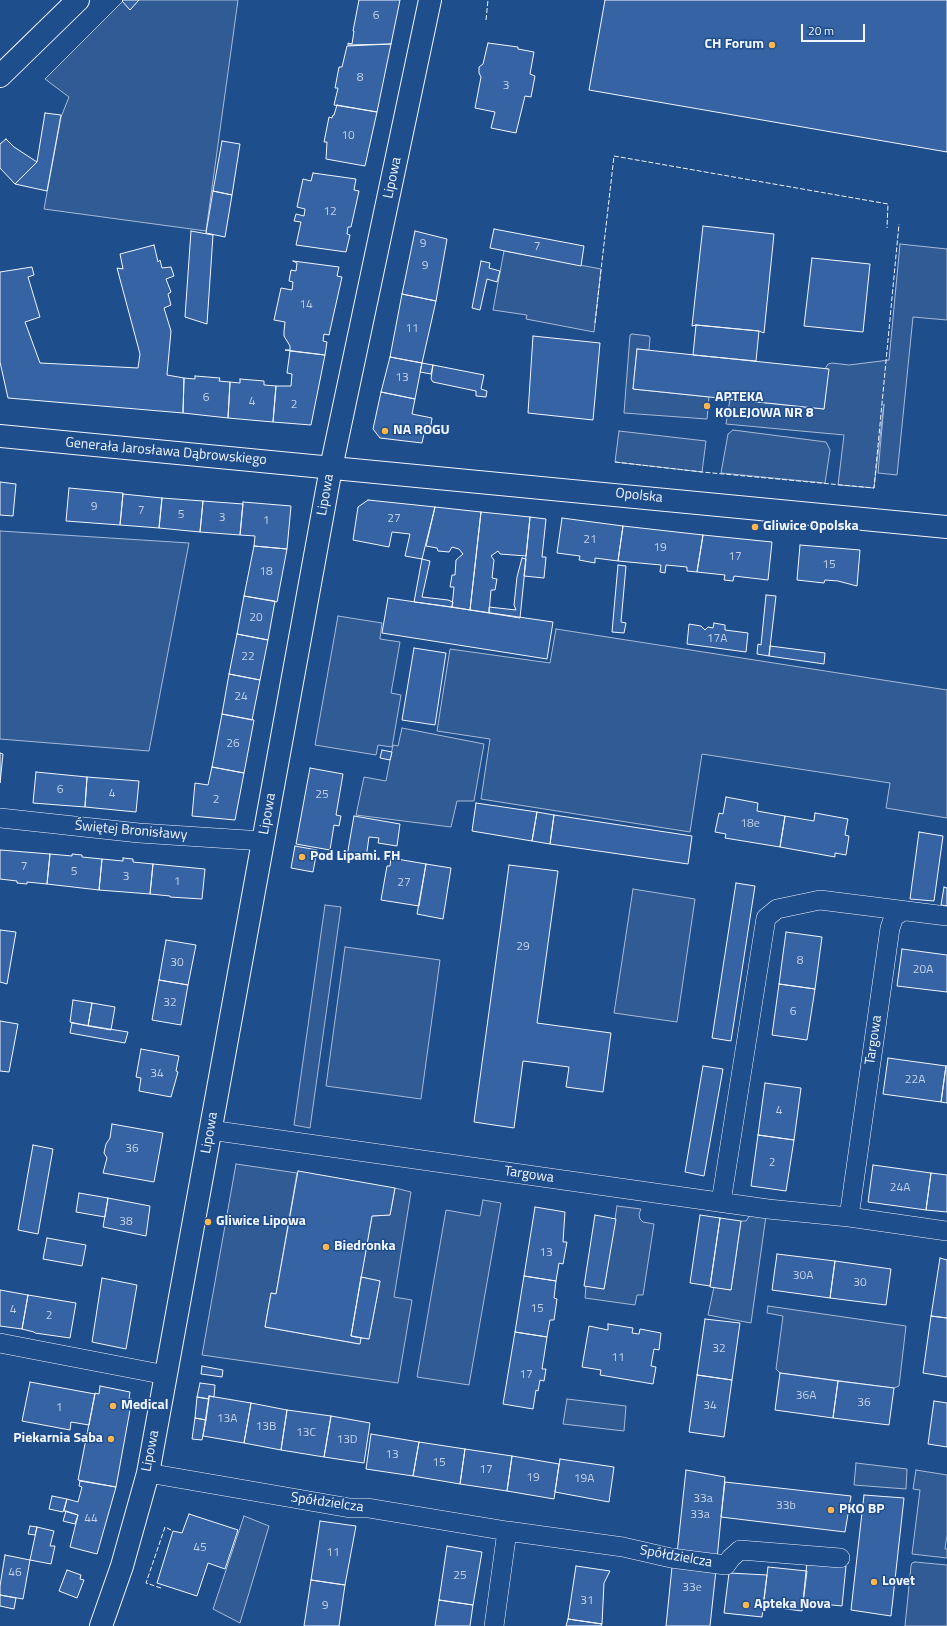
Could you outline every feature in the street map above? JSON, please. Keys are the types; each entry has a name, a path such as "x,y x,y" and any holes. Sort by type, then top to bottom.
{"street":[{"path":"0,76 78,0"},
{"name":"Lipowa","path":"101,1626 122,1566 148,1474 331,468 430,0"},
{"name":"Generała Jarosława Dąbrowskiego","path":"0,436 331,468"},
{"name":"Opolska","path":"331,468 947,527"},
{"name":"Świętej Bronisławy","path":"0,818 143,834 263,841"},
{"path":"721,1202 766,918 777,909 820,900 947,916"},
{"name":"Targowa","path":"849,1217 890,928 894,917 901,912 907,911"},
{"name":"Targowa","path":"210,1130 768,1209 849,1217 947,1232"},
{"path":"0,1344 166,1375"},
{"name":"Spółdzielcza","path":"148,1474 350,1508 368,1508 507,1531 623,1547 671,1558 726,1565 740,1550 840,1558"},
{"path":"494,1626 507,1531"}],"shaded area":[{"path":"124,0 238,0 206,231 44,209 61,117 69,97 45,79"},
{"path":"900,244 947,249 947,320 913,317 897,475 878,473 884,404 874,488 838,485 844,435 726,424 730,399 824,409 828,369 825,369 828,364 849,365 889,360"},
{"path":"504,251 601,269 594,332 526,319 527,315 493,310"},
{"path":"630,335 649,336 650,338 649,350 637,349 633,389 709,397 707,419 624,413"},
{"path":"733,430 826,442 830,450 825,483 721,473 728,434"},
{"path":"619,431 706,441 702,472 615,462"},
{"path":"0,531 189,543 149,751 0,739"},
{"path":"338,616 382,623 380,639 400,642 391,693 401,695 392,747 378,745 376,755 315,745"},
{"path":"556,629 947,690 947,818 886,808 890,783 702,754 690,832 481,799 490,739 437,731 450,649 550,663"},
{"path":"402,728 484,744 474,801 457,801 451,827 356,815 364,777 386,781 393,745 398,746"},
{"path":"633,889 695,899 677,1022 614,1013"},
{"path":"325,905 341,907 310,1128 294,1125"},
{"path":"345,947 440,960 421,1099 326,1086"},
{"path":"236,1164 297,1173 276,1294 271,1293 265,1327 359,1344 361,1338 369,1339 380,1281 361,1277 372,1216 390,1215 395,1188 411,1192 394,1297 412,1300 398,1383 202,1355"},
{"path":"483,1200 501,1203 469,1385 417,1377 446,1210 480,1216"},
{"path":"617,1206 641,1209 639,1214 640,1219 643,1222 654,1224 643,1295 637,1295 635,1305 585,1298 586,1286 604,1289"},
{"path":"750,1215 766,1216 751,1323 708,1315 714,1287 731,1290 741,1221 746,1221"},
{"path":"768,1306 906,1326 899,1386 894,1388 780,1373 776,1369 783,1316 767,1313"},
{"path":"567,1399 626,1406 624,1431 563,1424"},
{"path":"856,1463 907,1469 906,1489 854,1485"},
{"path":"916,1470 947,1475 947,1535 945,1549 947,1549 947,1558 912,1554 920,1490 913,1489"},
{"path":"244,1516 269,1526 240,1623 213,1609"},
{"path":"912,1563 947,1565 947,1626 905,1626 911,1566"}],"building":[{"path":"139,0 130,10 122,1"},
{"path":"359,0 400,0 391,44 348,45 348,43 352,44"},
{"name":"CH Forum","path":"605,0 947,0 947,152 589,90"},
{"path":"488,43 518,47 518,49 534,52 530,74 535,76 531,97 525,96 516,133 491,128 495,112 475,108 481,77 479,67 483,64"},
{"path":"391,44 377,112 334,105 338,88 335,88 339,67 342,67 347,46"},
{"path":"337,105 377,112 365,166 326,159 327,142 324,142 329,117 332,118 334,115"},
{"path":"45,113 61,115 47,191 15,184 37,162"},
{"path":"6,139 14,147 37,162 15,184 0,168 0,144"},
{"path":"222,141 240,144 232,195 213,191"},
{"path":"313,173 356,179 354,190 359,191 351,227 348,227 347,234 350,235 346,252 296,245 301,222 294,221 296,214 304,216 305,209 297,207 303,179 311,181"},
{"path":"213,191 232,195 225,237 206,233"},
{"path":"703,226 774,234 764,333 759,331 696,325 692,326"},
{"path":"494,229 584,246 581,266 490,248"},
{"path":"191,231 213,235 207,324 185,317"},
{"path":"415,231 447,239 436,301 402,294"},
{"path":"154,245 158,262 160,260 162,268 171,267 174,276 166,279 171,292 168,294 171,305 164,308 171,331 167,375 184,378 183,413 8,398 0,362 0,272 32,267 34,275 28,277 40,317 25,322 40,363 138,368 140,354 117,268 123,269 120,254"},
{"path":"812,258 870,264 863,332 804,326"},
{"path":"293,261 339,267 337,276 342,277 329,335 324,334 323,341 327,342 325,355 285,350 290,350 290,346 284,336 285,322 274,320 281,288 292,290 293,282 289,281 291,270 296,271 297,263"},
{"path":"481,261 490,263 489,268 500,271 497,282 487,279 480,310 472,308"},
{"path":"402,294 436,301 422,363 390,357"},
{"path":"696,325 759,331 756,361 693,355"},
{"path":"533,336 600,343 593,420 528,413"},
{"path":"637,349 829,369 824,409 633,389"},
{"path":"290,351 325,355 311,425 273,422 276,386 291,386 292,374 287,373"},
{"path":"390,357 422,363 415,399 381,392"},
{"path":"422,363 433,365 431,374 420,372"},
{"path":"433,365 484,375 481,389 487,391 486,397 476,396 476,391 433,382 431,379"},
{"path":"195,376 220,378 219,381 230,382 228,418 183,413 184,378 195,379"},
{"path":"240,379 264,381 264,385 276,386 273,422 228,418 230,382 240,383"},
{"path":"381,392 415,399 412,414 432,418 431,425 426,424 422,443 380,438 373,429"},
{"path":"0,482 16,484 13,516 0,515"},
{"path":"69,488 123,493 120,525 66,521"},
{"path":"123,494 162,498 159,528 120,525"},
{"path":"162,498 203,501 200,532 159,528"},
{"path":"368,500 435,507 422,559 405,556 410,534 392,532 389,547 353,540 358,507"},
{"path":"203,501 243,504 240,535 200,532"},
{"path":"243,502 291,506 287,549 254,546 255,536 240,535"},
{"path":"435,507 481,512 470,610 452,607 454,587 450,587 452,575 455,575 456,560 463,554 459,549 452,547 449,552 438,551 437,548 426,546"},
{"path":"481,512 530,517 526,556 500,554 498,551 491,556 494,560 492,578 497,579 495,590 491,590 489,613 470,610"},
{"path":"530,517 546,519 542,557 546,557 544,578 524,576"},
{"path":"562,518 623,526 618,561 595,558 595,563 579,560 580,556 557,553"},
{"path":"623,526 703,535 697,572 687,571 687,567 666,565 665,573 660,572 661,565 618,561"},
{"path":"703,535 772,542 768,580 734,576 733,581 724,580 725,575 697,572"},
{"path":"800,545 860,550 857,586 838,581 825,580 824,583 797,580"},
{"path":"254,546 287,549 277,602 244,596"},
{"path":"522,558 526,559 520,618 489,613 489,607 516,610 514,605 517,577"},
{"path":"422,559 430,561 422,597 448,600 453,602 452,607 414,602"},
{"path":"618,565 626,566 621,622 626,623 624,633 612,632"},
{"path":"766,595 776,596 769,656 757,654 758,644 761,645"},
{"path":"244,596 275,601 268,640 237,634"},
{"path":"388,598 553,622 547,659 382,633"},
{"path":"714,623 725,625 725,630 748,633 746,652 687,644 689,624 701,626 705,630 708,627 713,628"},
{"path":"237,634 268,640 260,680 229,674"},
{"path":"770,646 825,653 824,664 769,656"},
{"path":"414,648 446,653 435,725 402,720"},
{"path":"229,674 260,680 252,720 222,714"},
{"path":"222,714 254,720 244,773 212,767"},
{"path":"382,750 392,752 390,760 380,758"},
{"path":"0,753 3,754 0,783"},
{"path":"212,767 244,773 235,820 192,816 195,783 208,785"},
{"path":"310,768 343,774 336,815 341,816 339,826 334,825 330,850 296,844"},
{"path":"36,772 87,777 85,807 33,803"},
{"path":"87,777 139,781 136,812 85,807"},
{"path":"726,797 758,803 757,811 785,816 780,847 725,838 726,834 715,832 719,813 723,814"},
{"path":"476,803 537,812 532,841 472,831"},
{"path":"537,812 554,815 550,844 532,841"},
{"path":"815,813 848,819 845,835 849,836 846,855 835,853 835,857 780,847 785,816 814,821"},
{"path":"554,815 692,836 688,864 550,844"},
{"path":"354,816 400,824 397,846 378,843 379,838 369,837 366,858 347,856"},
{"path":"919,832 943,836 934,901 910,899"},
{"path":"295,846 317,850 313,872 291,868"},
{"path":"0,850 50,854 47,884 27,882 27,884 17,883 17,881 0,879"},
{"path":"50,854 72,856 72,854 82,855 82,857 102,859 99,890 47,884"},
{"path":"123,858 133,859 133,862 153,864 150,894 99,890 102,859 123,861"},
{"path":"391,858 426,864 419,906 381,900 387,866 390,866"},
{"path":"153,864 205,869 202,899 150,894"},
{"path":"426,864 451,868 443,919 417,914"},
{"path":"509,865 558,871 537,1023 611,1033 603,1092 566,1087 569,1067 523,1061 514,1128 474,1122"},
{"path":"736,883 755,886 731,1041 712,1038"},
{"path":"944,887 947,888 947,906 941,905"},
{"path":"0,930 16,932 7,984 0,982"},
{"path":"786,932 822,937 815,989 779,984"},
{"path":"166,940 196,945 188,985 159,980"},
{"path":"902,949 947,955 947,992 897,986"},
{"path":"159,980 188,985 181,1025 152,1020"},
{"path":"779,984 815,989 807,1040 772,1035"},
{"path":"73,1000 92,1003 88,1026 70,1022"},
{"path":"92,1003 115,1007 111,1030 88,1026"},
{"path":"0,1021 18,1024 9,1072 0,1071"},
{"path":"72,1023 128,1032 125,1043 70,1033"},
{"path":"141,1049 179,1056 176,1071 178,1072 171,1097 139,1091 141,1078 136,1077"},
{"path":"888,1058 946,1066 941,1102 883,1094"},
{"path":"703,1066 723,1069 704,1176 685,1172"},
{"path":"947,1066 947,1103 941,1102"},
{"path":"765,1083 801,1088 794,1140 758,1135"},
{"path":"112,1124 163,1133 154,1182 103,1173 107,1158 104,1153 106,1144 110,1138"},
{"path":"758,1135 794,1140 786,1191 751,1186"},
{"path":"33,1145 53,1149 38,1234 18,1230"},
{"path":"873,1165 931,1173 926,1210 868,1202"},
{"name":"Biedronka","path":"298,1171 395,1188 390,1215 372,1216 351,1336 361,1338 360,1344 265,1327 271,1293 276,1294"},
{"path":"931,1173 947,1175 947,1212 926,1210"},
{"path":"79,1193 108,1198 105,1217 76,1212"},
{"path":"108,1198 150,1206 146,1236 103,1227"},
{"path":"535,1207 565,1212 563,1242 567,1242 563,1264 559,1263 556,1281 524,1276"},
{"path":"595,1215 616,1219 604,1289 584,1286"},
{"path":"700,1215 720,1218 710,1286 690,1283"},
{"path":"720,1218 741,1221 731,1290 710,1287"},
{"path":"47,1238 86,1245 82,1266 43,1259"},
{"path":"777,1254 835,1261 830,1298 772,1290"},
{"path":"940,1258 947,1260 947,1318 931,1316"},
{"path":"835,1261 891,1269 886,1305 830,1298"},
{"path":"524,1276 556,1281 554,1298 557,1299 554,1320 550,1320 547,1337 515,1332"},
{"path":"361,1277 380,1281 369,1339 351,1336"},
{"path":"102,1278 137,1285 126,1349 92,1342"},
{"path":"0,1290 28,1295 22,1329 0,1326"},
{"path":"28,1295 76,1303 70,1338 35,1333 22,1329"},
{"path":"931,1316 947,1318 947,1377 923,1373"},
{"path":"705,1319 740,1323 732,1380 697,1375"},
{"path":"608,1324 633,1328 632,1333 639,1334 640,1329 661,1333 659,1350 654,1349 651,1366 656,1367 653,1384 600,1375 601,1370 582,1367 589,1326 608,1330"},
{"path":"515,1332 547,1337 542,1369 546,1369 544,1381 540,1380 538,1391 536,1390 533,1409 503,1404"},
{"path":"202,1366 223,1370 222,1377 201,1374"},
{"path":"780,1373 838,1381 833,1418 775,1410"},
{"path":"697,1375 732,1380 724,1437 689,1432"},
{"path":"838,1381 894,1388 889,1425 833,1418"},
{"path":"30,1382 95,1394 89,1425 71,1422 70,1430 22,1421"},
{"path":"200,1383 215,1385 214,1397 209,1396 209,1399 197,1397"},
{"path":"100,1386 130,1392 129,1399 132,1399 116,1487 78,1480 95,1393 99,1394"},
{"path":"209,1396 251,1403 244,1443 203,1436"},
{"path":"197,1397 209,1399 206,1420 195,1418"},
{"path":"934,1401 947,1403 947,1447 928,1444"},
{"path":"251,1403 287,1410 281,1450 244,1443"},
{"path":"287,1410 331,1416 324,1457 281,1450"},
{"path":"331,1416 370,1423 364,1463 324,1457"},
{"path":"195,1418 206,1420 202,1440 192,1439"},
{"path":"371,1434 419,1442 413,1476 366,1469"},
{"path":"419,1442 465,1449 460,1484 413,1476"},
{"path":"465,1449 512,1456 507,1491 460,1484"},
{"path":"512,1456 559,1464 554,1499 507,1491"},
{"path":"560,1459 614,1467 609,1502 555,1492"},
{"path":"686,1470 725,1477 717,1559 677,1554"},
{"path":"80,1481 116,1487 97,1554 70,1547 78,1515 64,1511 67,1499 78,1502 82,1487 79,1486"},
{"path":"725,1482 851,1496 845,1532 721,1517"},
{"name":"Lovet","path":"864,1495 904,1498 891,1616 851,1610"},
{"path":"52,1496 67,1499 63,1512 49,1509"},
{"path":"66,1511 78,1515 75,1524 63,1521"},
{"path":"189,1514 238,1530 225,1569 208,1563 197,1596 157,1583 173,1531 182,1533"},
{"path":"320,1521 356,1526 345,1585 311,1580"},
{"path":"30,1526 37,1527 35,1535 28,1534"},
{"path":"37,1527 54,1531 50,1546 55,1546 51,1564 30,1560"},
{"path":"447,1546 482,1552 473,1605 439,1600"},
{"path":"5,1555 30,1560 23,1599 0,1595"},
{"path":"807,1562 846,1566 842,1606 803,1602"},
{"path":"576,1566 610,1571 604,1583 602,1624 568,1619"},
{"path":"672,1567 716,1570 710,1626 666,1626"},
{"path":"768,1567 807,1571 802,1611 763,1606"},
{"path":"67,1570 81,1575 80,1579 84,1580 77,1598 59,1591"},
{"path":"729,1573 767,1575 762,1617 724,1613"},
{"path":"311,1580 345,1585 339,1626 304,1626"},
{"path":"0,1595 16,1598 14,1609 0,1606"},
{"path":"439,1600 473,1605 470,1626 435,1626"},
{"path":"568,1619 602,1624 601,1626 566,1626"}],"fence":[{"path":"486,20 488,0"},
{"path":"595,323 614,156 888,204 887,228"},
{"path":"615,462 702,472 874,488 899,224"},
{"path":"161,1588 146,1583 165,1527 173,1531"}],"place":[{"name":"CH Forum","path":"772,45"},
{"name":"APTEKA KOLEJOWA NR 8","path":"707,406"},
{"name":"NA ROGU","path":"385,431"},
{"name":"Gliwice Opolska","path":"755,527"},
{"name":"Pod Lipami. FH","path":"302,857"},
{"name":"Gliwice Lipowa","path":"208,1222"},
{"name":"Biedronka","path":"326,1247"},
{"name":"Medical","path":"113,1406"},
{"name":"Piekarnia Saba","path":"111,1439"},
{"name":"PKO BP","path":"831,1510"},
{"name":"Lovet","path":"874,1582"},
{"name":"Apteka Nova","path":"746,1605"}]}
